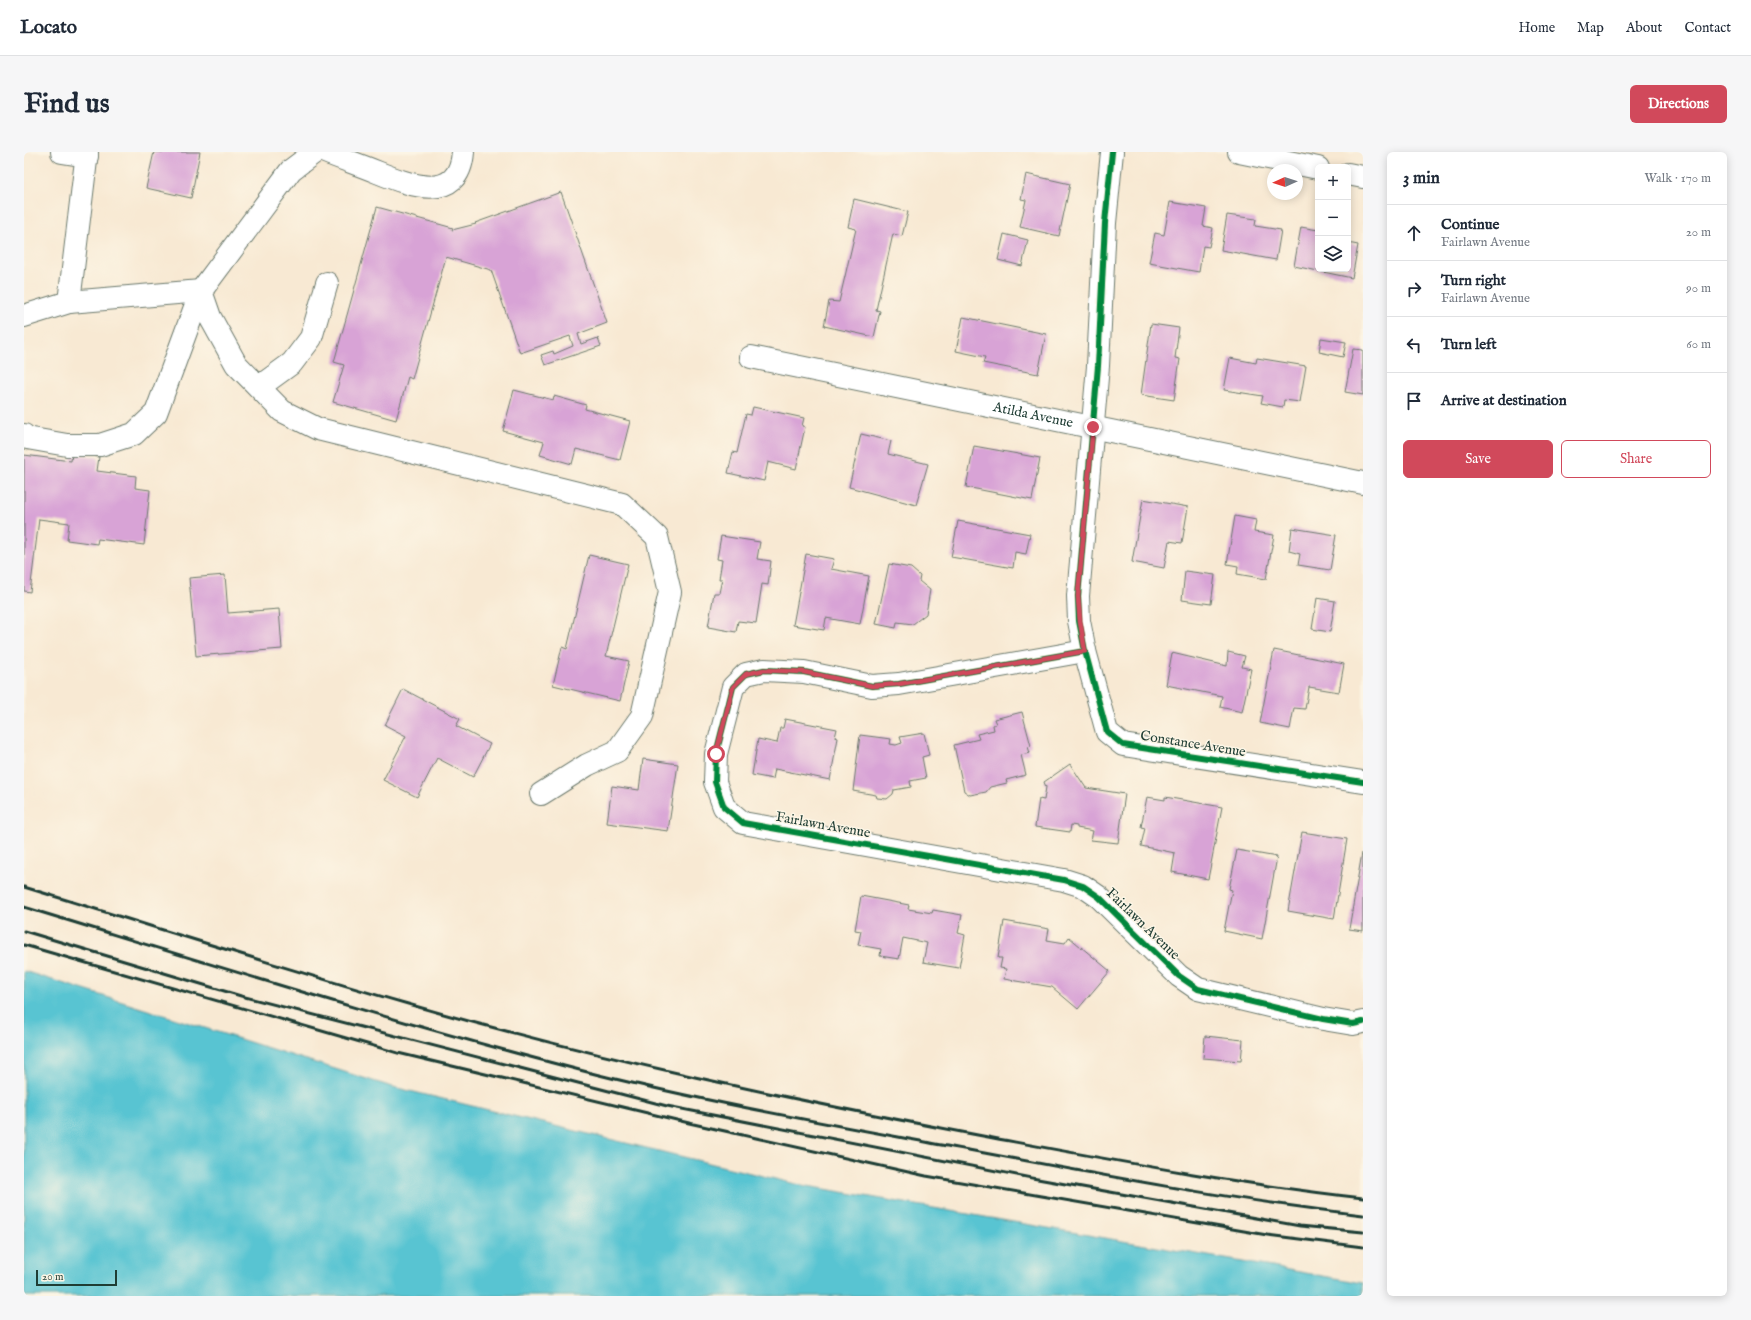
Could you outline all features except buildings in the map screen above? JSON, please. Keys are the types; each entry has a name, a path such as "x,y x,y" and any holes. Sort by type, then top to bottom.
{"street":[{"path":"62,152 87,154 69,302"},
{"path":"24,435 27,438 67,445 100,444 134,434 156,413 201,291 291,170 315,152"},
{"path":"325,152 410,185 433,188 448,183 460,172 463,152"},
{"name":"Constance Avenue","path":"1112,152 1105,223 1093,427 1078,596 1085,651 1107,732 1123,745 1363,782"},
{"path":"1239,152 1315,167"},
{"path":"1351,175 1363,177"},
{"path":"259,387 292,363 311,338 327,283"},
{"path":"24,316 69,302 201,291"},
{"path":"201,291 210,317 236,364 282,410 318,429 622,504 657,537 670,592 642,716 617,751 587,766 541,794"},
{"name":"Atilda Avenue","path":"751,357 1363,483"},
{"name":"Fairlawn Avenue","path":"1085,651 899,684 872,686 804,672 764,670 746,674 733,687 716,754 715,782 724,806 743,823 1064,880 1082,886 1099,897 1179,976 1198,989 1323,1019 1353,1024 1363,1022"}],"water":[{"path":"24,971 389,1086 796,1184 1363,1283 1363,1296 24,1296"}],"railway":[{"path":"24,887 408,1004 551,1043 696,1077 842,1108 1128,1163 1222,1179 1363,1198"},
{"path":"24,907 380,1015 523,1055 639,1085 771,1113 1102,1175 1258,1201 1363,1215"},
{"path":"24,931 241,996 667,1106 1032,1178 1300,1226 1363,1232"},
{"path":"24,945 398,1053 689,1123 926,1176 1267,1235 1363,1247"}],"cycle path":[{"path":"1112,152 1105,223 1098,366 1078,596 1079,621 1085,651 1107,732 1123,745 1363,782"},
{"path":"1085,651 899,684 872,686 804,672 764,670 746,674 733,687 716,754 715,782 724,807 743,823 1064,880 1083,886 1099,897 1179,976 1198,989 1323,1019 1353,1024 1363,1022"}],"route":[{"path":"716,754 733,687 746,674 764,670 804,672 872,686 899,684 1085,651 1078,596 1093,427"}]}
